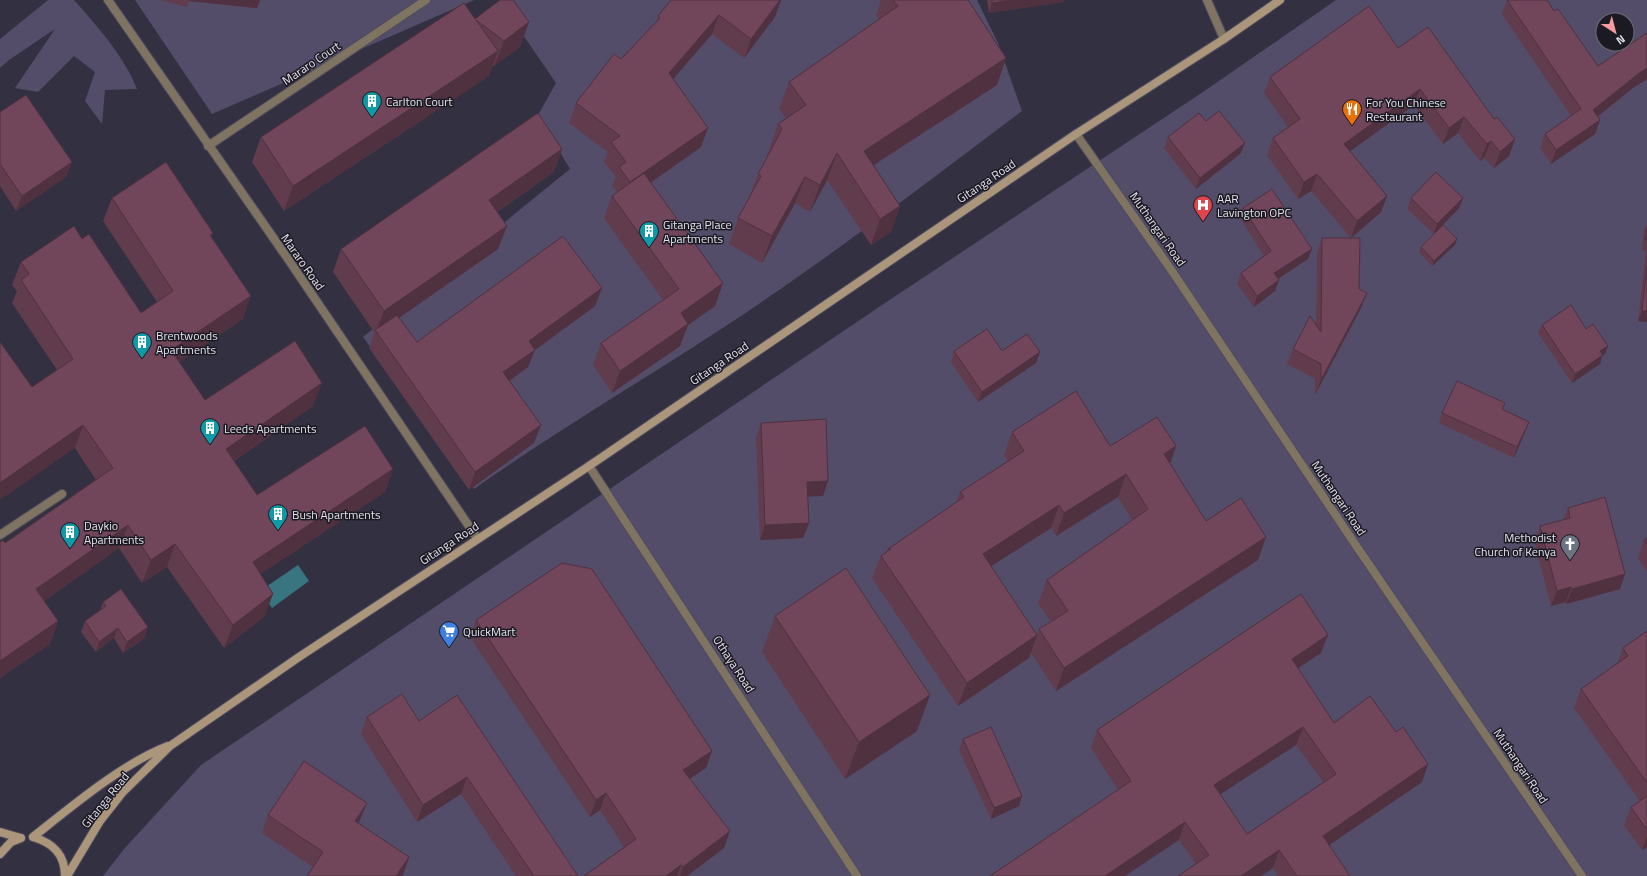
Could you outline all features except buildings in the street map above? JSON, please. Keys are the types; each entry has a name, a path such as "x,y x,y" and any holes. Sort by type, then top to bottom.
{"main road":[{"name":"Gitanga Road","path":"66,876 100,821 122,793 170,746 299,657 477,538 589,466 1076,134 1224,39 1280,0"},
{"name":"Gitanga Road","path":"33,838 91,792 152,752 170,746"},
{"path":"0,832 21,838"},
{"path":"0,854 12,842 21,838"},
{"name":"Gitanga Road","path":"33,838 45,841 55,847 62,857 66,876"}],"street":[{"name":"Mararo Road","path":"108,0 208,146 288,259 477,538"},
{"name":"Mararo Court","path":"208,146 426,0"},
{"path":"1207,0 1224,39"},
{"name":"Muthangari Road","path":"1076,134 1172,271 1361,553 1582,876"},
{"name":"Othaya Road","path":"589,466 857,876"},
{"path":"0,535 62,494"},
{"name":"Gitanga Road","path":"21,838 33,838"}],"shaded area":[{"path":"48,0 74,0 118,53 132,77 137,89 105,90 102,124 85,101 95,72 74,56 38,92 15,88 55,29 9,60 0,68 0,39"},
{"path":"135,0 474,0 212,114"},
{"path":"499,0 977,0 998,43 1022,111 872,224 757,305 565,428 474,489 363,337 570,169 538,115 556,83"},
{"path":"1336,0 1647,0 1647,876 103,876 124,849 201,765 885,303 1203,92"},
{"path":"298,565 309,581 272,608 260,591"}],"place":[{"name":"Carlton Court","path":"372,118"},
{"name":"For You Chinese Restaurant","path":"1352,126"},
{"name":"AAR Lavington OPC","path":"1203,222"},
{"name":"Gitanga Place Apartments","path":"649,248"},
{"name":"Brentwoods Apartments","path":"142,359"},
{"name":"Leeds Apartments","path":"210,445"},
{"name":"Bush Apartments","path":"278,531"},
{"name":"Daykio Apartments","path":"70,549"},
{"name":"Methodist Church of Kenya","path":"1570,561"},
{"name":"QuickMart","path":"449,648"}]}
